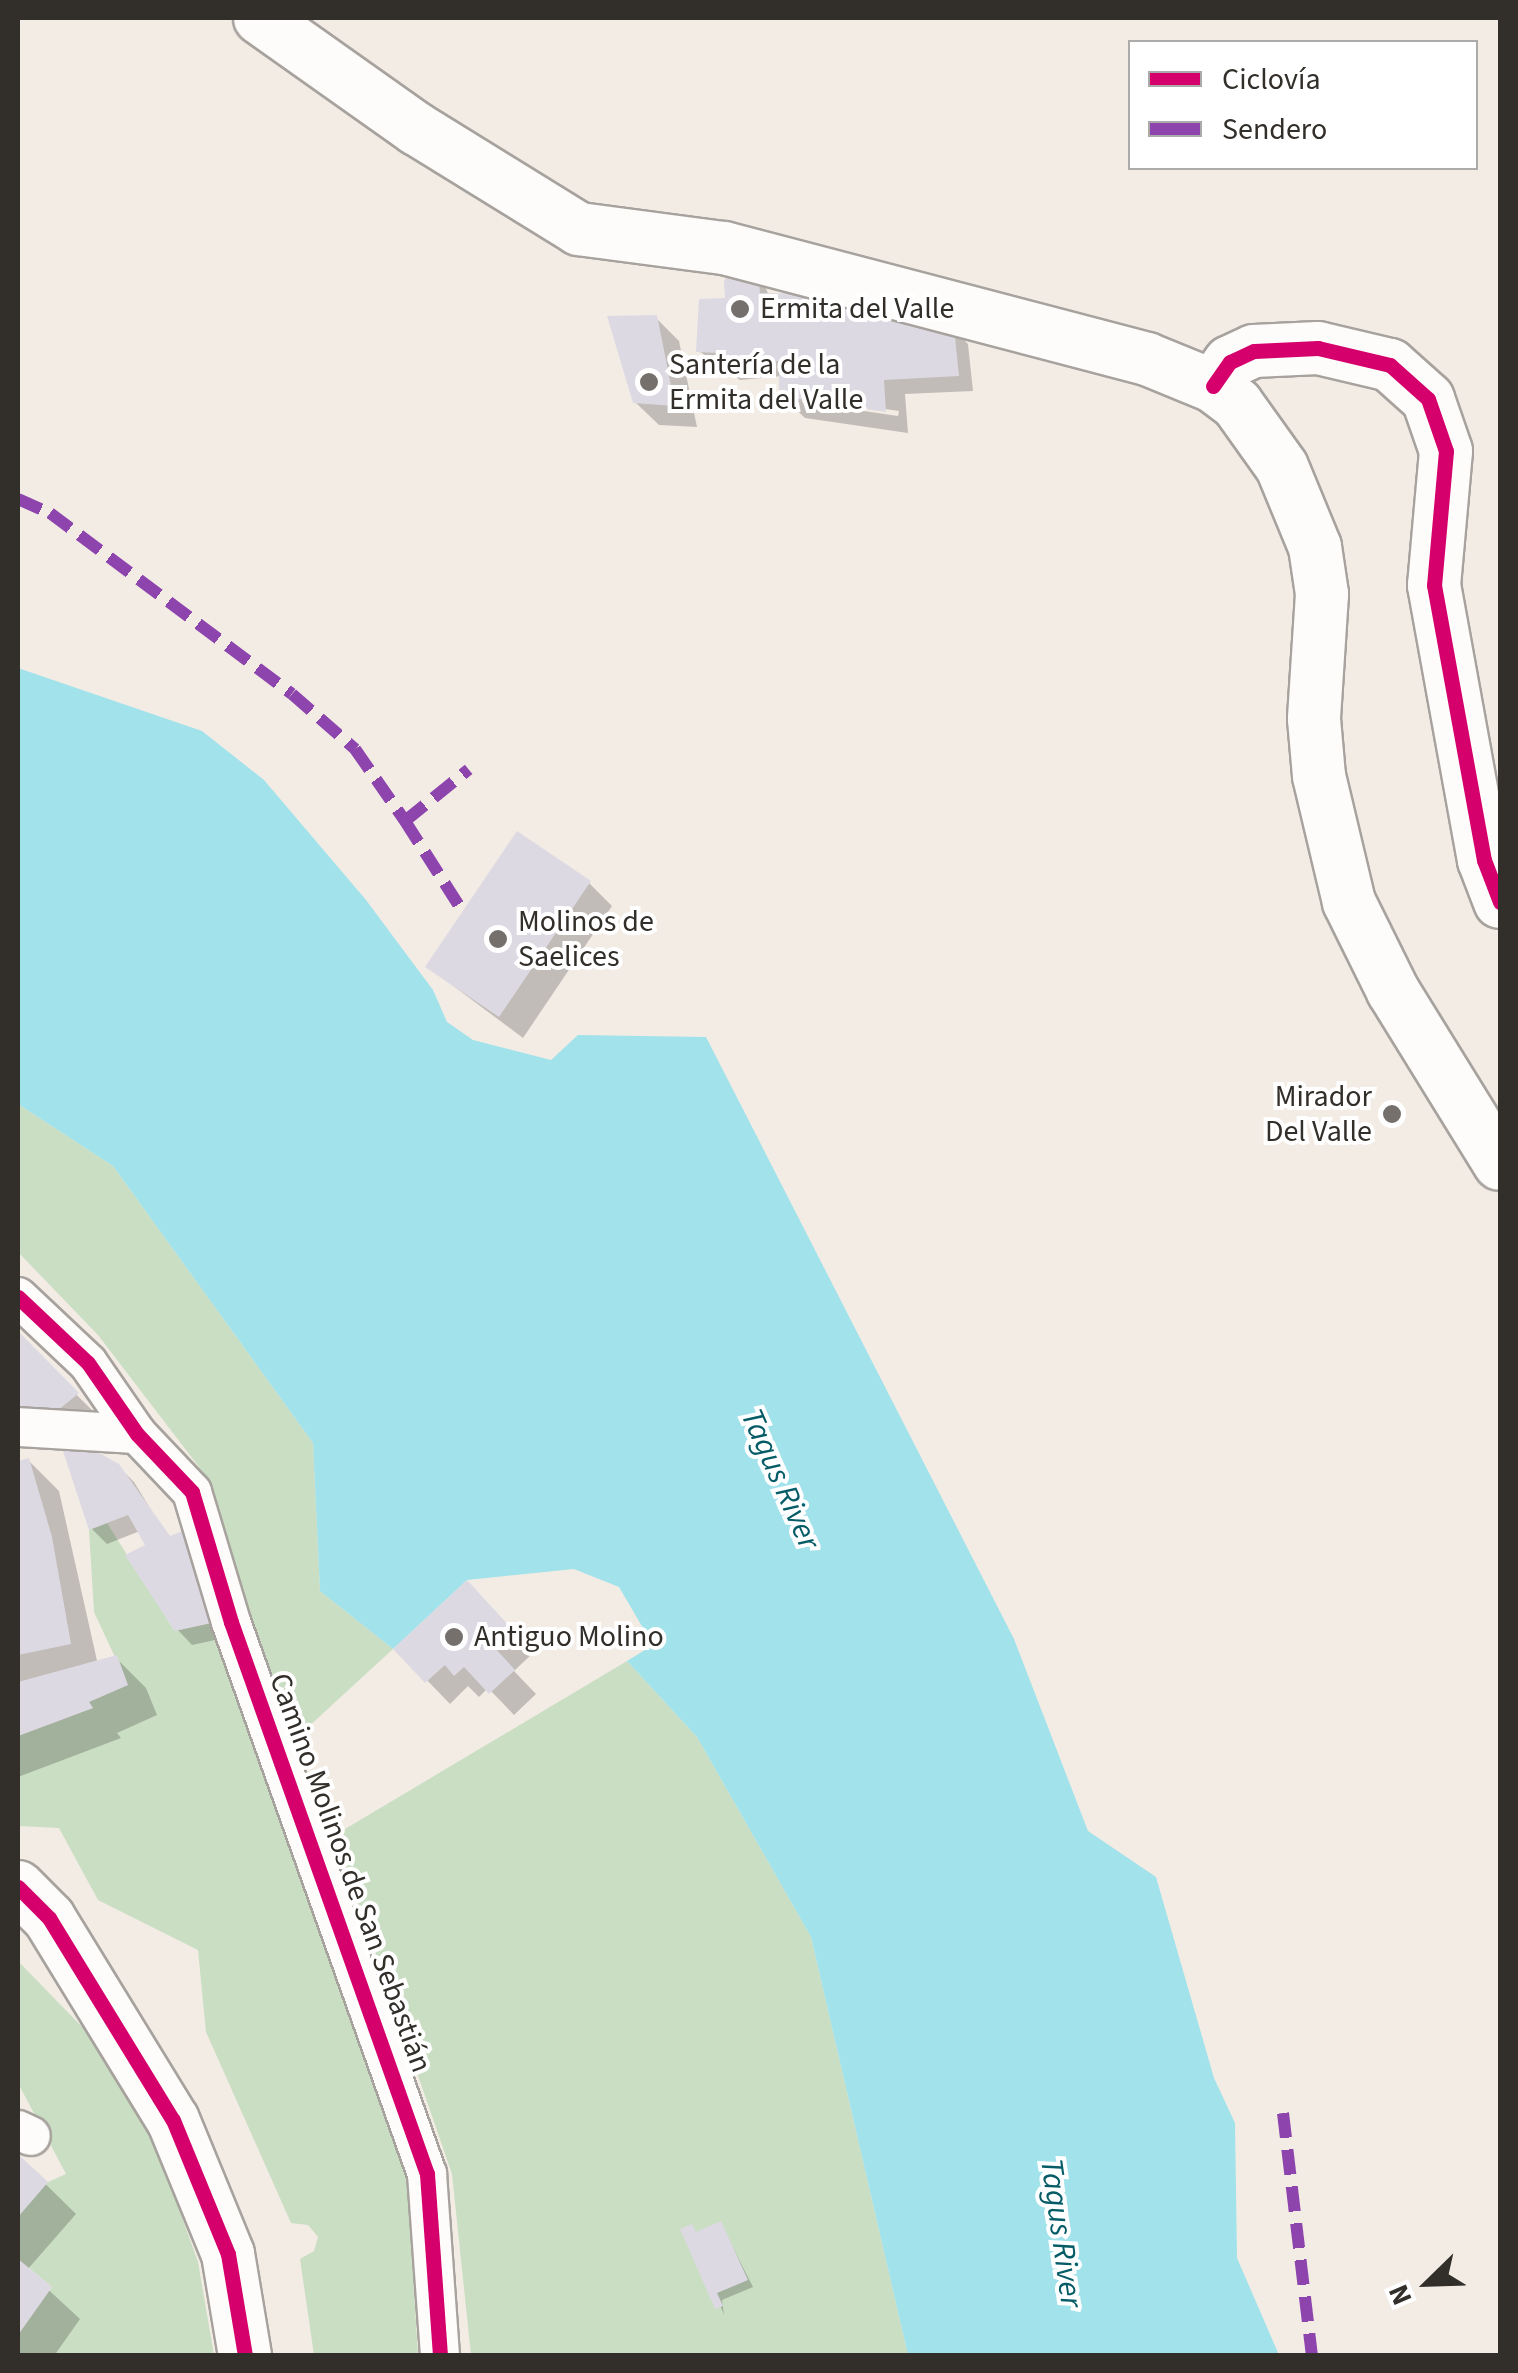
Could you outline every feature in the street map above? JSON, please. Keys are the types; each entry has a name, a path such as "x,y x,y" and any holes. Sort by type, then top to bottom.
{"main road":[{"path":"260,18 417,128 578,229 724,248 1147,359 1213,386 1237,404 1282,466 1315,547 1322,594 1314,719 1319,776 1349,902 1393,990 1500,1164"},
{"path":"1213,386 1230,362 1254,350 1318,348 1390,365 1411,379 1434,410 1446,451 1434,586 1484,860 1500,902"},
{"path":"18,1889 60,1934 173,2120 228,2254 245,2356"}],"street":[{"name":"Camino Molinos de San Sebastián","path":"18,1296 88,1363 137,1434 192,1492 231,1622 427,2174 440,2356"},
{"path":"18,1427 137,1434"}],"green space":[{"path":"18,1104 113,1166 313,1443 320,1591 393,1649 294,1740 250,1628 212,1484 98,1335 18,1252"},
{"path":"107,1523 174,1630 216,1622 407,2177 418,2355 314,2355 300,2259 314,2251 318,2237 308,2225 291,2223 206,2032 198,1950 98,1900 59,1828 18,1826 18,1736 93,1708 89,1702 128,1685 94,1612 89,1530"},
{"path":"627,1661 697,1737 811,1937 908,2355 471,2355 452,2174 335,1835"},
{"path":"18,1961 88,2033 149,2125 198,2262 214,2355 18,2355 18,2335 52,2287 18,2259 18,2217 48,2182 66,2174 18,2083"}],"water":[{"name":"Tagus River","path":"18,668 202,731 264,780 366,900 433,990 447,1022 473,1040 551,1060 578,1035 706,1037 1014,1639 1088,1831 1156,1877 1214,2078 1235,2123 1237,2258 1279,2355 908,2355 811,1937 697,1737 627,1661 653,1645 619,1587 574,1569 467,1580 393,1649 320,1591 313,1443 113,1166 18,1104"}],"building":[{"path":"734,266 759,280 760,293 832,294 954,327 959,376 884,380 886,412 779,396 779,361 722,366 720,353 696,352 699,299 725,298 724,281"},
{"name":"Santería de la Ermita del Valle","path":"657,315 675,406 633,403 607,316"},
{"name":"Molinos de Saelices","path":"517,831 591,881 499,1017 425,967"},
{"path":"18,1331 79,1393 51,1416 18,1421"},
{"path":"76,1440 119,1464 170,1536 190,1528 216,1622 175,1631 125,1555 145,1545 128,1515 89,1530 60,1442"},
{"path":"29,1458 52,1537 71,1644 18,1655 18,1461"},
{"name":"Antiguo Molino","path":"467,1580 512,1629 493,1646 515,1670 489,1694 464,1667 454,1676 445,1665 425,1683 393,1649"},
{"path":"117,1655 128,1685 89,1702 93,1708 18,1736 18,1682"},
{"path":"18,2154 48,2182 18,2217"},
{"path":"721,2221 748,2280 717,2293 723,2306 715,2309 680,2229 692,2224 696,2232"},
{"path":"18,2259 52,2287 18,2335"}],"marked path":[{"path":"18,499 50,513 292,694 355,749 405,821 469,769"},
{"path":"405,821 463,912"},
{"path":"1283,2113 1312,2356"}],"cycle path":[{"path":"1213,386 1230,362 1254,351 1318,348 1390,365 1428,399 1446,451 1434,585 1484,860 1500,902"},
{"path":"18,1297 88,1363 137,1434 192,1492 231,1622 427,2174 440,2356"},
{"path":"18,1887 49,1918 173,2120 228,2254 245,2356"}],"place":[{"name":"Ermita del Valle","path":"740,309"},
{"name":"Santería de la Ermita del Valle","path":"649,382"},
{"name":"Molinos de Saelices","path":"498,939"},
{"name":"Mirador Del Valle","path":"1392,1114"},
{"name":"Antiguo Molino","path":"454,1637"}]}
